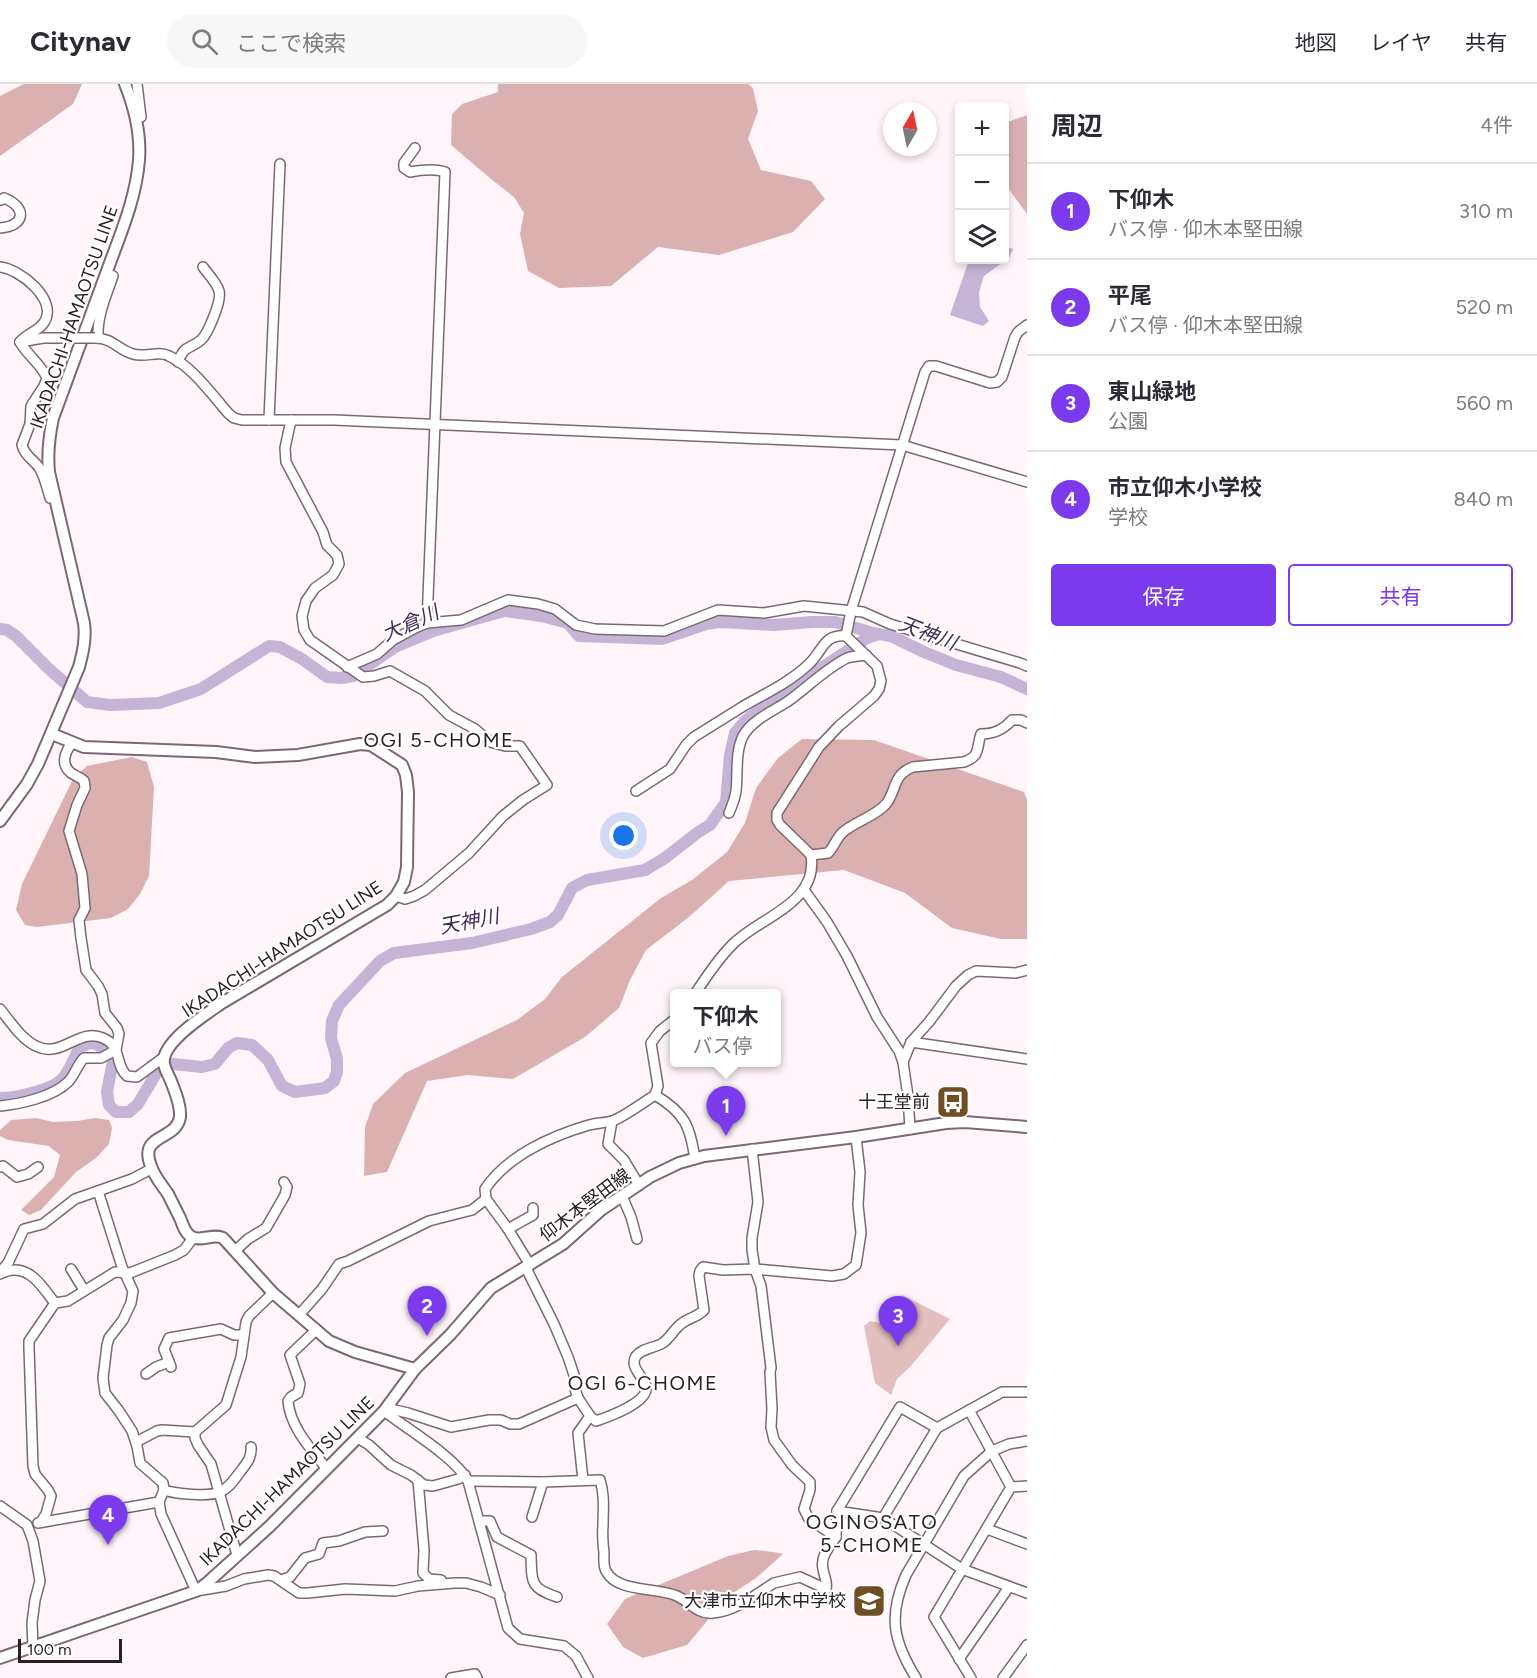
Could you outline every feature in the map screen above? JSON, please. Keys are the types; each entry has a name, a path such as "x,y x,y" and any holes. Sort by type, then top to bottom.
{"main road":[{"name":"IKADACHI-HAMAOTSU LINE","path":"0,821 27,784 52,734 84,651 86,634 49,472 48,438 53,418 136,185 139,159 137,118 125,84"},
{"name":"IKADACHI-HAMAOTSU LINE","path":"52,734 84,747 206,752 255,757 298,755 360,744 371,745 402,765 406,776 408,792 407,867 404,882 396,896 387,905 214,1008 176,1038 164,1060"},
{"path":"164,1060 177,1098 180,1115 174,1129 152,1144 148,1156 151,1169 167,1193 186,1232 193,1238 219,1236 223,1238 273,1293 329,1341 348,1350 415,1369"},
{"name":"仰木本堅田線","path":"415,1369 450,1335 491,1288 563,1244 585,1222 650,1177 679,1163 752,1149 856,1137 946,1123 965,1122 1027,1127"},
{"name":"IKADACHI-HAMAOTSU LINE","path":"0,1658 196,1590 207,1583 270,1526 358,1438 385,1410 415,1369"}],"street":[{"path":"137,84 141,117 137,118"},
{"path":"415,147 404,163 404,168 410,172 431,170 445,172 428,623"},
{"path":"268,420 280,164"},
{"path":"0,228 15,224 21,215 19,209 11,201 4,198 1,200"},
{"path":"0,267 7,268 30,282 43,296 48,309 44,323 20,342"},
{"path":"178,362 187,347 204,338 220,297 219,290 203,267"},
{"path":"97,338 101,309 113,276 106,273"},
{"path":"847,635 851,611 925,372 929,366 936,366 990,383 997,382 1002,377 1015,337 1027,326"},
{"path":"20,342 43,338 97,338 110,340 130,353 140,356 169,355 200,381 229,414 242,420 334,420 902,444 1027,483"},
{"path":"20,342 47,378 32,406 30,424 22,445 26,455 36,463 41,471 50,498 56,499"},
{"path":"291,420 285,448 286,462 327,544 337,555 339,564 333,575 315,588 306,600 302,616 304,630 310,640 363,677 390,671 425,691 449,715 475,729 490,742 505,746 520,746 547,785 502,816 469,853 426,890 405,899 396,896"},
{"path":"347,667 377,654 406,632 428,623 461,620 508,600 555,609 576,625 607,629 664,631 718,610 764,613 804,606 862,612 890,624 1027,666"},
{"path":"698,989 732,945 789,904 804,890 811,870 811,855 780,825 777,813 819,747 874,696 881,681 877,666 847,635"},
{"path":"636,791 670,769 694,737 780,686 809,664 826,640 835,636 847,635"},
{"path":"729,813 736,793 737,763 744,735 774,709 829,670 849,657 863,653"},
{"path":"811,855 828,852 842,834 885,806 896,780 906,770 913,767 970,760 978,751 981,734 990,734 1004,729 1012,720 1027,723"},
{"path":"72,742 63,761 70,772 84,781 85,788 76,806 69,831 82,874 85,908 79,920 86,970 102,994 105,1013 119,1034 115,1051"},
{"path":"804,890 827,922 847,956 877,1017 903,1062 910,1129"},
{"path":"903,1062 911,1042 956,986 968,975 976,971 1016,973 1027,970"},
{"path":"0,1009 35,1046 59,1048 84,1036 93,1035 110,1042 124,1073 132,1077 137,1077 164,1060"},
{"path":"670,1023 651,1042 658,1086 655,1095 612,1121 591,1124 566,1132 534,1146 518,1157 485,1189 486,1199 508,1229 555,1324 575,1378 578,1398 596,1421 610,1417 642,1399 646,1386 634,1363 634,1358 638,1353 661,1344 681,1324 702,1313 704,1310 699,1271 703,1267 832,1276 844,1274 856,1265 861,1233 858,1205 860,1172 856,1137"},
{"path":"911,1042 1027,1059"},
{"path":"0,1106 32,1100 59,1088 68,1082 84,1058 101,1058 115,1051"},
{"path":"655,1095 667,1102 682,1117 691,1133 695,1159"},
{"path":"612,1121 608,1144 624,1160 639,1185"},
{"path":"752,1149 758,1202 752,1250 761,1286 770,1358 771,1426 774,1440 792,1465 810,1482 804,1509 809,1520 836,1537"},
{"path":"0,1167 3,1166 17,1177 28,1174 38,1167"},
{"path":"0,1273 8,1263 24,1229 43,1224 75,1199 132,1179 151,1169"},
{"path":"235,1251 248,1239 266,1228 285,1195 287,1187 284,1182"},
{"path":"98,1191 133,1291 123,1320 107,1345 103,1378 105,1393 120,1411 136,1442 140,1463 163,1483 164,1490 159,1502 161,1514 196,1590 226,1586 244,1579 268,1575 281,1580 299,1593 345,1589 396,1591 418,1586 466,1583 500,1595"},
{"path":"622,1196 631,1216 637,1239"},
{"path":"298,1315 322,1289 339,1264 429,1221 472,1210 486,1199"},
{"path":"508,1229 533,1215 532,1208"},
{"path":"41,1522 51,1496 35,1474 33,1466 29,1341 55,1303 68,1301 115,1272 130,1274 175,1255 184,1250 193,1238"},
{"path":"0,1273 13,1269 31,1275 55,1303"},
{"path":"71,1269 84,1290"},
{"path":"136,1442 157,1431 195,1432 226,1405 241,1357 246,1322 249,1316 273,1293"},
{"path":"146,1374 156,1367 170,1364 164,1349 169,1338 221,1329 234,1335 244,1335"},
{"path":"316,1330 290,1355 300,1389 288,1401 289,1409 303,1439 327,1468"},
{"path":"883,1518 937,1428 1002,1392 1027,1392"},
{"path":"385,1410 408,1413 451,1426 489,1420 519,1424 578,1398"},
{"path":"358,1438 391,1465 424,1485 434,1486 467,1478 543,1482 600,1480 604,1491 603,1526 606,1573 617,1582 633,1588 677,1596 704,1613 732,1609 774,1583 800,1577 826,1589 828,1586 822,1560 836,1537 837,1511 900,1407 937,1428"},
{"path":"385,1410 453,1462 467,1478 508,1628 520,1639 564,1646 576,1656 588,1678"},
{"path":"969,1410 1011,1487"},
{"path":"583,1480 578,1433 590,1416"},
{"path":"195,1432 198,1445 211,1464 237,1555"},
{"path":"916,1678 896,1635 894,1612 902,1583 964,1476 992,1451 1009,1444 1027,1441"},
{"path":"164,1490 176,1494 218,1493 231,1485 248,1462 252,1454 251,1448"},
{"path":"418,1480 424,1550 423,1573 429,1578 446,1580 448,1583"},
{"path":"532,1517 543,1482"},
{"path":"1011,1487 1027,1486"},
{"path":"971,1678 934,1617 1011,1487"},
{"path":"27,1525 159,1502"},
{"path":"0,1506 27,1525 33,1541 40,1581 32,1623 33,1647"},
{"path":"837,1511 883,1518 962,1569 1027,1593"},
{"path":"479,1521 490,1521 497,1537 531,1554 534,1586 543,1593 557,1597"},
{"path":"987,1529 1027,1544"},
{"path":"281,1580 290,1577 305,1558 319,1554 323,1543 351,1538 364,1532 383,1531"},
{"path":"959,1659 1009,1587"},
{"path":"1003,1678 1027,1645"},
{"path":"451,1678 475,1674 477,1678"}],"shaded area":[{"path":"24,84 82,84 73,104 0,156 0,96"},
{"path":"498,84 748,84 753,88 758,111 748,139 761,170 811,181 825,199 793,232 719,255 658,247 611,286 559,288 528,271 520,234 524,213 514,197 451,145 452,114 462,104 498,92"},
{"path":"1027,115 1027,214 1009,189 1009,122"},
{"path":"968,264 1001,264 984,276 979,292 980,307 989,321 983,326 950,315"},
{"path":"802,739 874,740 1024,792 1027,800 1027,939 1001,939 952,928 905,893 844,870 729,881 689,917 646,950 630,980 619,1008 585,1037 513,1079 468,1075 427,1081 387,1172 364,1176 365,1127 373,1104 405,1073 517,1020 545,999 562,977 661,898 692,880 727,852 745,823 756,788 778,758"},
{"path":"132,757 147,762 154,787 149,876 140,894 128,909 111,918 37,927 25,925 16,910 22,884 73,779 87,766"},
{"path":"36,1118 53,1122 95,1118 109,1120 112,1128 109,1144 96,1158 76,1172 41,1210 29,1215 21,1210 54,1177 60,1155 49,1146 8,1140 0,1136 0,1130 11,1120"},
{"path":"902,1295 950,1319 897,1379 891,1395 875,1383 864,1326 870,1321 891,1325"},
{"path":"754,1550 783,1554 756,1578 727,1597 687,1645 643,1658 623,1647 607,1624 625,1599 728,1556"}],"waterway":[{"name":"大倉川","path":"0,629 7,630 16,636 87,702 110,705 159,703 201,689 269,646 280,647 327,677 353,676 395,647 433,631 504,611 541,616 568,623 579,636 662,639 706,624 720,622 774,625 835,622 893,637 956,665 1001,677 1027,689"},
{"name":"天神川","path":"0,1098 15,1097 58,1082 68,1071 79,1049 90,1043 98,1045 113,1061 107,1092 109,1105 116,1112 129,1112 138,1104 157,1072 173,1064 202,1067 215,1064 228,1048 237,1043 252,1045 268,1060 282,1086 295,1092 325,1088 334,1081 337,1072 337,1059 331,1038 332,1021 339,1005 380,961 394,953 472,943 531,929 550,922 558,915 572,888 587,880 645,870 665,858 710,825 726,802 730,755 735,733 745,721 768,703 867,638 879,634"}],"place":[{"name":"十王堂前","path":"953,1102"},
{"name":"下仰木","path":"726,1136"},
{"name":"平尾","path":"427,1336"},
{"name":"東山緑地","path":"898,1346"},
{"name":"市立仰木小学校","path":"108,1545"},
{"name":"大津市立仰木中学校","path":"869,1601"}],"district":[{"name":"OGI 5-CHOME","path":"439,740"},
{"name":"OGI 6-CHOME","path":"643,1383"},
{"name":"OGINOSATO 5-CHOME","path":"872,1534"}]}
